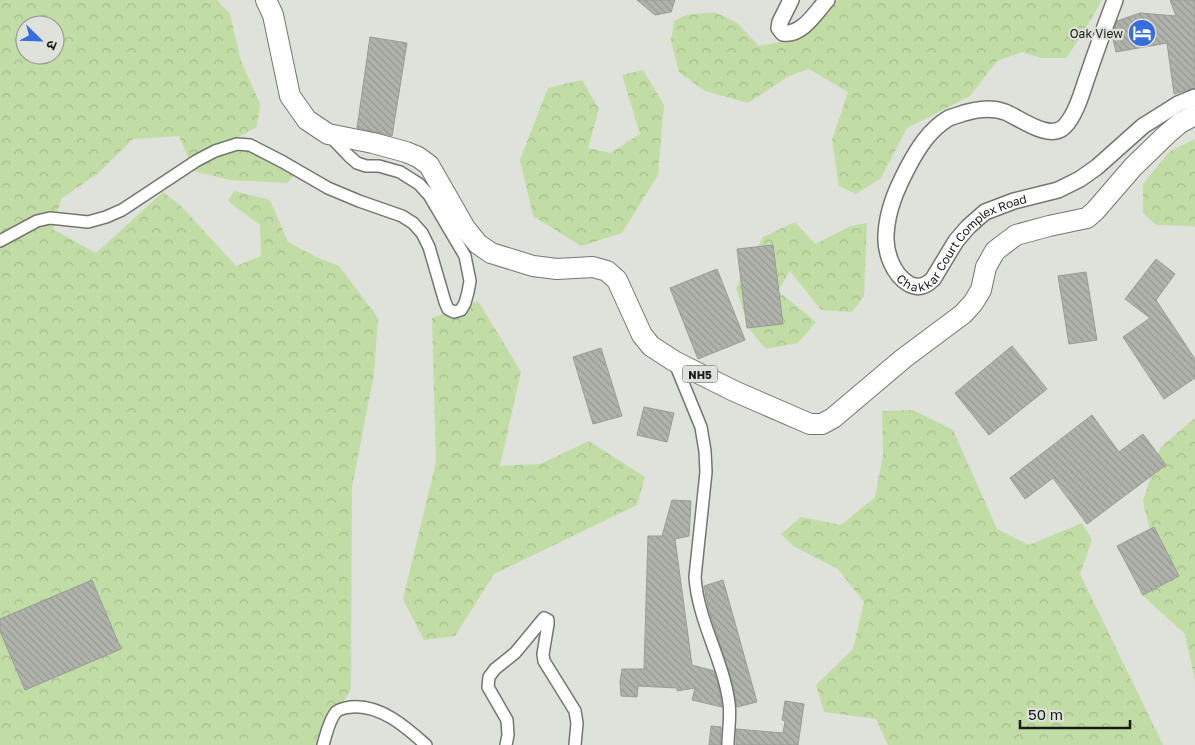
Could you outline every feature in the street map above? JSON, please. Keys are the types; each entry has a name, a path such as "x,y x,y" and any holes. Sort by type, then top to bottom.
{"highway":[{"name":"NH5","path":"266,0 273,15 290,96 307,120 328,134 406,152 429,165 465,228 478,244 491,252 533,266 557,269 593,267 607,271 617,280 642,335 651,346 674,361 734,391 810,424 822,424 833,418 904,358 963,314 981,290 986,267 995,251 1016,235 1087,218 1101,205 1133,167 1166,135 1180,123 1195,115"}],"street":[{"path":"791,0 779,26 783,33 788,34 806,24 827,0"},
{"name":"Chakkar Court Complex Road","path":"1114,0 1076,109 1063,128 1048,132 1005,112 977,109 950,118 930,133 917,150 902,179 886,222 886,241 891,263 899,275 913,286 929,284 956,241 968,227 986,212 1058,190 1080,179 1097,167 1143,126 1178,104 1195,97"},
{"path":"0,241 37,221 50,218 88,222 106,217 122,210 215,151 237,144 250,145 328,188 402,216 413,223 422,233 428,247 448,309 454,312 461,310 465,303 470,281 464,256 430,195 419,184 400,172 379,166 366,166 357,163 328,134"},
{"path":"674,361 701,427 705,451 706,472 696,592 724,679 730,705 728,745"},
{"path":"506,745 508,735 507,720 488,687 488,677 495,669 515,654 544,618 548,620 548,624 543,654 544,661 575,711 577,723 575,745"},
{"path":"323,745 330,722 335,714 343,708 357,706 377,711 395,720 409,729 426,745"}],"green space":[{"path":"0,0 217,0 230,14 241,61 260,104 257,127 224,144 263,152 295,175 287,183 230,180 194,171 179,136 133,139 97,174 61,199 53,229 96,253 163,192 180,205 236,266 261,256 260,225 228,201 234,191 270,200 288,242 316,257 339,266 378,318 374,374 352,487 351,689 318,745 0,745"},
{"path":"838,0 1102,0 1066,58 1041,58 1022,52 997,61 970,96 907,128 881,178 856,194 839,186 832,140 848,92 809,69 789,76 748,103 705,91 679,72 671,40 674,21 686,15 714,12 736,22 759,46 785,41 821,11"},
{"path":"643,70 664,105 658,175 622,233 581,246 533,216 520,160 548,88 582,80 599,109 588,148 610,153 640,134 622,75"},
{"path":"1195,139 1195,228 1193,226 1156,225 1143,213 1143,184 1170,151"},
{"path":"795,222 815,244 851,226 867,223 864,296 852,312 821,310 790,271 778,291 816,322 798,343 766,349 749,329 736,288 763,237"},
{"path":"478,301 521,372 500,466 540,464 589,441 645,477 637,505 494,574 455,636 424,640 403,599 436,462 432,318"},
{"path":"913,410 953,430 997,529 1029,545 1082,523 1092,540 1080,574 1163,745 888,745 876,719 824,712 816,685 853,649 864,602 838,569 793,546 781,534 801,517 841,525 875,497 883,455 882,411"},
{"path":"1195,418 1195,681 1185,634 1140,593 1155,553 1143,501 1160,448"}],"building":[{"path":"637,0 675,0 671,12 655,15"},
{"path":"1170,0 1195,0 1195,88 1174,94 1167,43 1116,52 1112,35 1117,21 1140,13 1176,16"},
{"path":"370,37 407,43 392,136 357,128"},
{"path":"773,245 783,324 747,328 737,249"},
{"path":"1156,259 1175,274 1156,300 1195,359 1195,378 1164,399 1123,337 1150,318 1125,299"},
{"path":"717,269 745,340 698,359 670,288"},
{"path":"1086,272 1097,340 1069,344 1058,276"},
{"path":"1012,346 1047,389 989,435 955,393"},
{"path":"601,348 622,416 593,424 573,357"},
{"path":"644,407 674,413 667,442 637,435"},
{"path":"1092,415 1119,452 1143,434 1166,465 1087,524 1053,478 1025,499 1010,478"},
{"path":"672,500 691,501 689,536 675,539 692,665 714,671 722,707 692,700 695,688 677,691 677,688 638,686 637,697 621,696 620,682 622,669 644,669 648,536 662,536"},
{"path":"1154,527 1179,576 1143,595 1117,546"},
{"path":"92,580 121,649 25,690 0,631 0,619"},
{"path":"723,580 757,702 737,707 733,685 708,607 704,586"},
{"path":"785,701 804,704 798,745 736,745 736,729 783,733 785,721 782,720"},
{"path":"711,726 721,727 721,745 709,745"}],"place":[{"name":"Oak View","path":"1142,33"}]}
